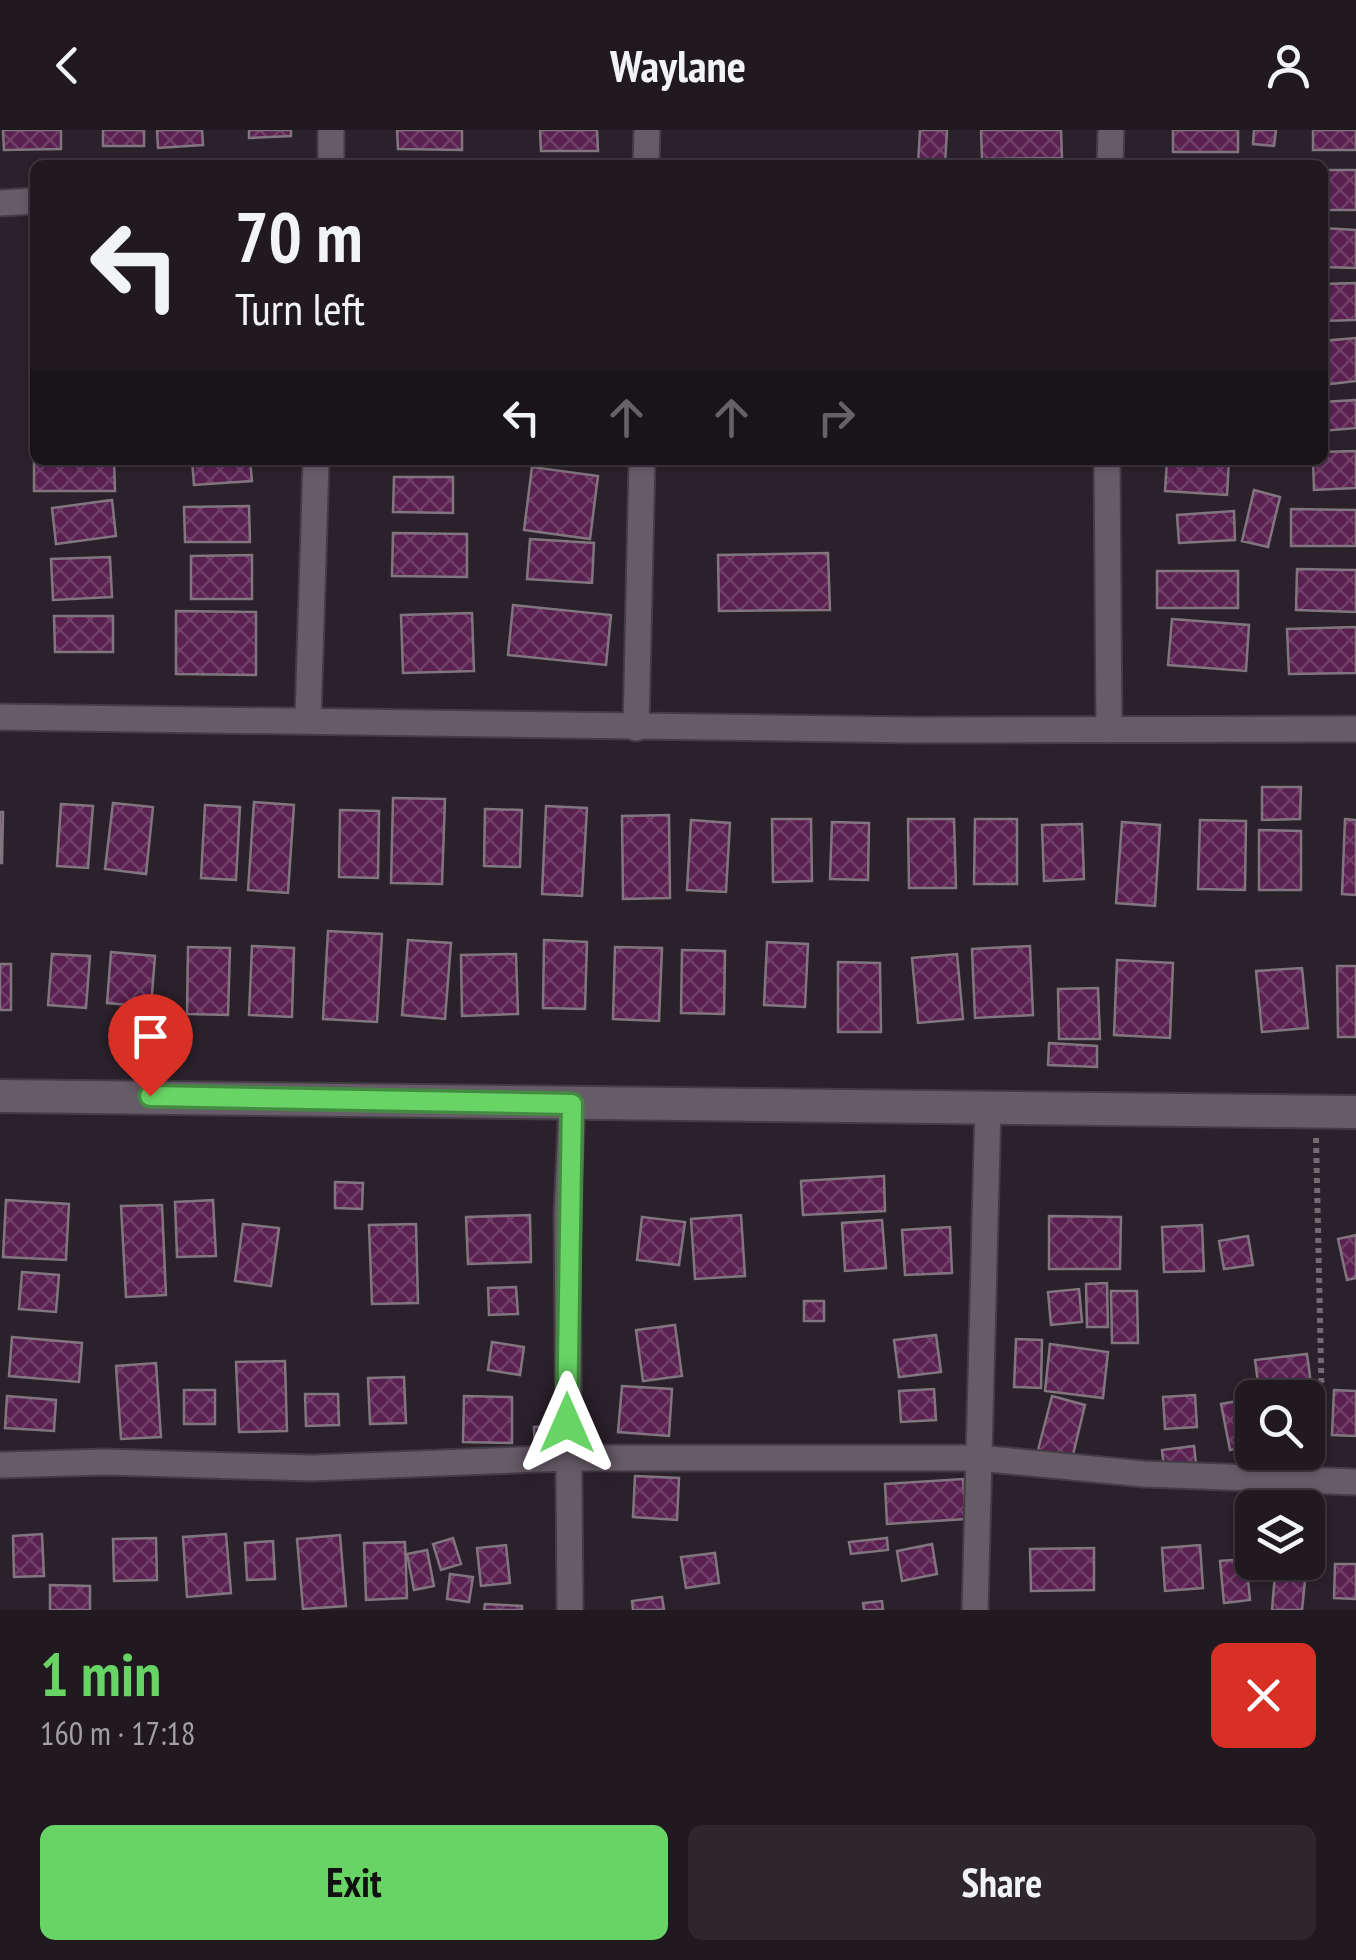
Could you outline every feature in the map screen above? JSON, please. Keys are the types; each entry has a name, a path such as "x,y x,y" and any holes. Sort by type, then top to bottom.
{"street":[{"path":"331,160 332,130"},
{"path":"646,130 646,160"},
{"path":"1110,160 1111,130"},
{"path":"0,203 30,201"},
{"path":"308,719 316,465"},
{"path":"636,728 642,465"},
{"path":"1107,465 1109,730"},
{"path":"0,716 636,728 1356,730"},
{"path":"0,1096 1356,1112"},
{"path":"570,1610 567,1458 572,1104"},
{"path":"975,1610 988,1106"},
{"path":"0,1465 104,1462 310,1468 567,1458 978,1458 1144,1474 1356,1482"}],"path":[{"path":"1315,1112 1324,1480"}],"building":[{"path":"3,130 61,130 61,149 4,150"},
{"path":"103,130 144,130 144,146 103,146"},
{"path":"157,130 202,130 203,145 158,148"},
{"path":"249,130 291,130 291,136 249,138"},
{"path":"397,130 462,130 462,150 398,149"},
{"path":"540,130 597,130 598,151 541,151"},
{"path":"920,130 947,130 945,160 918,160"},
{"path":"981,130 1061,130 1062,158 982,159"},
{"path":"1173,130 1238,130 1238,152 1173,152"},
{"path":"1254,130 1276,130 1274,146 1253,144"},
{"path":"1313,130 1356,130 1356,150 1313,150"},
{"path":"1328,170 1356,170 1356,210 1328,210"},
{"path":"1328,228 1356,230 1356,268 1328,267"},
{"path":"1356,283 1356,320 1328,321 1328,284"},
{"path":"1356,338 1356,381 1328,384 1328,340"},
{"path":"1356,400 1356,428 1328,430 1328,402"},
{"path":"1356,451 1356,488 1314,490 1313,465 1328,465 1328,452"},
{"path":"34,465 114,465 115,491 34,491"},
{"path":"192,465 250,465 252,481 194,485"},
{"path":"1167,465 1229,465 1227,495 1165,491"},
{"path":"532,467 598,476 590,539 524,530"},
{"path":"394,477 453,477 453,513 393,512"},
{"path":"1254,490 1280,497 1268,547 1242,541"},
{"path":"112,500 116,536 56,544 52,508"},
{"path":"249,506 250,542 185,542 184,507"},
{"path":"1291,509 1356,510 1356,546 1291,546"},
{"path":"1234,511 1235,540 1179,543 1177,515"},
{"path":"393,533 467,534 467,577 392,576"},
{"path":"530,539 594,543 592,583 527,579"},
{"path":"828,553 830,610 719,611 718,555"},
{"path":"252,555 252,599 191,599 191,556"},
{"path":"110,557 112,597 53,600 51,559"},
{"path":"1297,569 1356,570 1356,612 1296,610"},
{"path":"1157,571 1238,571 1238,608 1157,608"},
{"path":"513,605 611,615 606,665 508,655"},
{"path":"176,611 256,612 256,675 176,674"},
{"path":"472,613 474,671 403,673 401,615"},
{"path":"54,616 113,616 113,652 55,652"},
{"path":"1172,619 1249,625 1246,671 1168,665"},
{"path":"1356,627 1356,673 1289,674 1287,629"},
{"path":"1262,787 1301,787 1300,819 1262,820"},
{"path":"393,798 445,799 442,884 391,883"},
{"path":"254,802 294,805 288,893 248,890"},
{"path":"113,803 153,807 146,874 105,869"},
{"path":"61,804 93,806 88,868 57,866"},
{"path":"205,805 240,807 236,880 201,878"},
{"path":"546,806 587,808 582,896 542,894"},
{"path":"485,809 522,810 520,867 484,866"},
{"path":"340,810 379,811 378,878 339,877"},
{"path":"3,812 2,863 0,863"},
{"path":"669,815 670,898 623,899 622,816"},
{"path":"772,819 811,819 812,881 773,882"},
{"path":"908,819 954,819 956,888 909,888"},
{"path":"975,819 1017,819 1017,884 974,884"},
{"path":"1345,819 1356,820 1356,895 1342,894"},
{"path":"691,820 730,823 726,892 687,890"},
{"path":"1200,820 1246,821 1245,890 1198,889"},
{"path":"832,822 869,823 868,880 830,879"},
{"path":"1122,822 1160,825 1155,906 1116,903"},
{"path":"1082,824 1084,879 1044,881 1042,825"},
{"path":"1259,830 1301,831 1301,890 1259,890"},
{"path":"328,931 382,934 377,1022 323,1019"},
{"path":"408,940 451,943 445,1019 402,1015"},
{"path":"544,940 587,942 585,1009 543,1008"},
{"path":"767,942 808,944 805,1007 764,1005"},
{"path":"252,946 294,948 292,1017 249,1015"},
{"path":"1030,946 1033,1015 975,1018 972,949"},
{"path":"188,947 230,948 228,1015 187,1014"},
{"path":"615,947 662,948 659,1021 613,1019"},
{"path":"682,950 725,951 724,1014 681,1013"},
{"path":"111,952 155,956 151,1007 107,1003"},
{"path":"52,954 90,956 86,1008 48,1005"},
{"path":"516,954 518,1014 462,1016 461,955"},
{"path":"957,954 963,1019 918,1023 912,958"},
{"path":"1117,960 1173,963 1170,1038 1114,1035"},
{"path":"838,962 880,963 881,1032 838,1032"},
{"path":"0,964 11,964 11,1010 0,1010"},
{"path":"1337,966 1356,966 1356,1037 1338,1037"},
{"path":"1302,968 1308,1028 1262,1032 1256,971"},
{"path":"1098,988 1100,1039 1059,1039 1058,989"},
{"path":"1049,1043 1097,1046 1097,1067 1048,1065"},
{"path":"884,1176 885,1211 803,1215 801,1181"},
{"path":"335,1182 363,1183 362,1209 335,1208"},
{"path":"6,1200 69,1204 66,1260 3,1257"},
{"path":"213,1200 216,1256 177,1257 175,1202"},
{"path":"162,1205 166,1295 126,1297 121,1206"},
{"path":"530,1215 531,1262 468,1264 466,1217"},
{"path":"741,1215 745,1276 695,1279 691,1219"},
{"path":"1049,1216 1121,1217 1120,1269 1049,1269"},
{"path":"642,1217 685,1222 679,1265 637,1260"},
{"path":"882,1220 886,1268 845,1271 842,1223"},
{"path":"243,1224 279,1228 271,1286 235,1281"},
{"path":"416,1224 418,1303 372,1304 369,1225"},
{"path":"1202,1225 1204,1271 1164,1272 1162,1227"},
{"path":"950,1227 952,1273 905,1275 902,1230"},
{"path":"1356,1235 1356,1278 1347,1280 1338,1239"},
{"path":"1248,1236 1253,1265 1224,1269 1219,1241"},
{"path":"22,1272 59,1275 56,1312 19,1309"},
{"path":"1107,1283 1108,1327 1087,1327 1086,1284"},
{"path":"516,1287 518,1314 489,1315 488,1288"},
{"path":"1079,1289 1082,1322 1051,1325 1048,1292"},
{"path":"1111,1291 1137,1291 1138,1343 1112,1343"},
{"path":"804,1301 824,1301 824,1321 804,1321"},
{"path":"675,1325 682,1376 643,1381 636,1330"},
{"path":"936,1335 941,1372 899,1377 894,1340"},
{"path":"12,1337 82,1343 79,1382 9,1376"},
{"path":"1016,1339 1042,1340 1041,1388 1014,1387"},
{"path":"492,1342 524,1347 520,1375 488,1370"},
{"path":"1050,1344 1108,1352 1103,1398 1045,1391"},
{"path":"1307,1354 1311,1380 1258,1380 1255,1360"},
{"path":"285,1361 287,1431 239,1432 236,1362"},
{"path":"156,1363 161,1437 121,1439 116,1366"},
{"path":"404,1377 406,1423 370,1424 368,1378"},
{"path":"622,1386 672,1389 669,1436 618,1432"},
{"path":"934,1389 936,1420 901,1422 899,1391"},
{"path":"184,1390 215,1390 215,1424 184,1424"},
{"path":"1334,1390 1356,1391 1356,1436 1332,1435"},
{"path":"305,1394 338,1394 339,1425 306,1426"},
{"path":"1195,1395 1197,1427 1165,1429 1163,1397"},
{"path":"7,1396 56,1400 54,1431 5,1428"},
{"path":"464,1396 512,1397 512,1443 463,1442"},
{"path":"1052,1396 1085,1405 1071,1463 1037,1454"},
{"path":"1235,1401 1235,1449 1230,1450 1221,1404"},
{"path":"561,1425 562,1451 535,1452 534,1427"},
{"path":"1194,1446 1196,1464 1164,1468 1162,1450"},
{"path":"635,1476 679,1478 677,1520 633,1517"},
{"path":"963,1479 966,1519 887,1524 885,1484"},
{"path":"42,1534 44,1576 14,1577 13,1536"},
{"path":"226,1534 231,1593 187,1597 183,1537"},
{"path":"340,1535 346,1606 303,1609 297,1539"},
{"path":"156,1538 157,1580 114,1581 113,1539"},
{"path":"453,1538 461,1564 441,1570 433,1544"},
{"path":"887,1538 888,1550 851,1554 849,1542"},
{"path":"273,1541 275,1579 247,1580 245,1543"},
{"path":"405,1542 407,1598 366,1600 364,1543"},
{"path":"932,1544 937,1574 902,1581 897,1551"},
{"path":"506,1545 510,1583 481,1586 477,1548"},
{"path":"1200,1545 1203,1588 1165,1591 1162,1548"},
{"path":"1094,1548 1094,1590 1031,1591 1030,1549"},
{"path":"427,1550 434,1586 414,1590 407,1554"},
{"path":"715,1553 719,1583 686,1588 681,1557"},
{"path":"1235,1560 1235,1580 1248,1580 1250,1600 1224,1603 1220,1561"},
{"path":"1335,1564 1356,1564 1356,1599 1334,1598"},
{"path":"450,1574 473,1577 469,1602 447,1599"},
{"path":"1274,1580 1305,1580 1302,1610 1272,1610"},
{"path":"50,1585 90,1586 90,1610 50,1610"},
{"path":"662,1597 664,1610 633,1610 632,1601"},
{"path":"882,1601 883,1610 864,1610 863,1603"},
{"path":"485,1604 522,1606 522,1610 484,1610"}],"route":[{"path":"150,1096 572,1104 567,1214 567,1423"}]}
